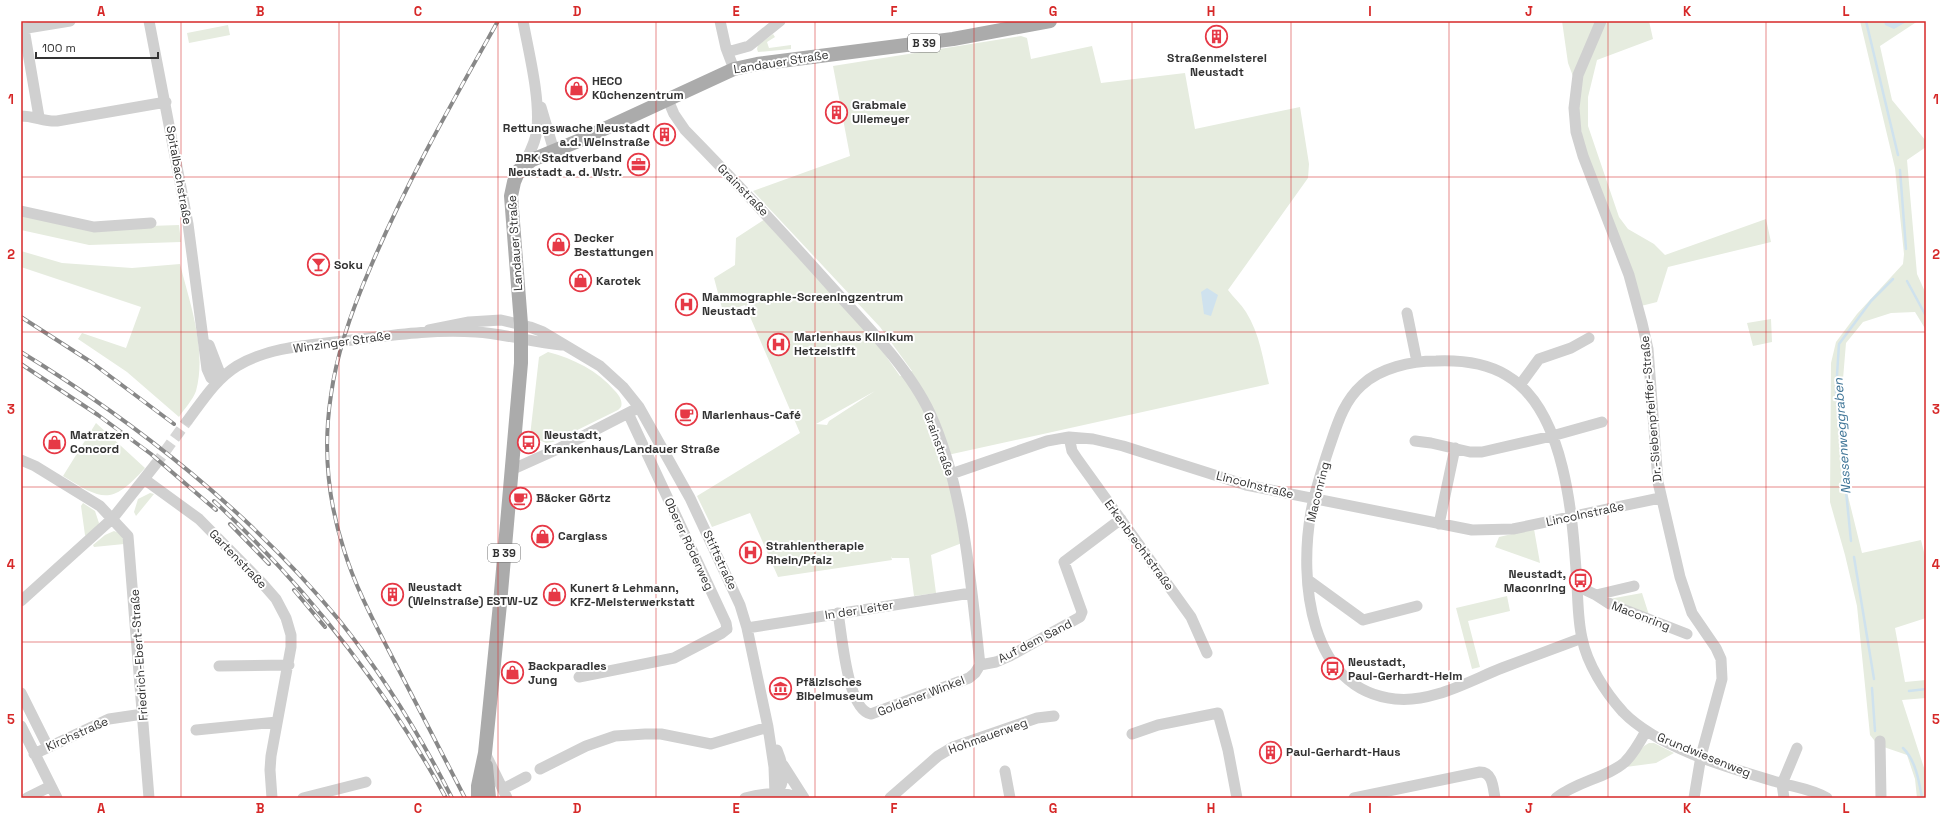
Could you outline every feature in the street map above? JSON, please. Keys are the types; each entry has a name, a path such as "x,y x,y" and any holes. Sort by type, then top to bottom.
{"main road":[{"name":"Landauer Straße","path":"478,798 478,786 485,753 500,604 521,367 521,324 511,196 514,182 523,166 539,157 668,100 730,70 748,65 953,39 1050,21"},
{"name":"Landauer Straße","path":"485,753 489,798"}],"street":[{"path":"39,117 22,29 70,21"},
{"name":"Spitalbachstraße","path":"150,21 188,224 203,329 219,371 217,382"},
{"path":"523,21 535,89 554,151"},
{"path":"720,21 730,70"},
{"path":"726,48 731,51 749,46 780,21"},
{"name":"Dr.-Siebenpfeiffer-Straße","path":"1601,21 1578,75 1574,108 1575,121 1583,156 1629,275 1648,348 1660,498 1685,595 1698,624 1716,648 1723,669 1722,679 1701,756 1694,798"},
{"path":"748,65 749,46"},
{"path":"523,166 535,140 537,128 535,89"},
{"name":"Grainstraße","path":"668,100 674,114 685,130 768,216 858,315 906,375 929,413 951,474 960,515 980,665"},
{"path":"21,116 39,117 48,122 166,102"},
{"path":"21,211 94,227 151,223"},
{"path":"1406,313 1417,362"},
{"name":"Stiftstraße","path":"429,330 469,322 488,320 507,320 521,324 543,332 605,370 623,387 639,406 690,498 740,605 747,628 768,727 774,767 775,794"},
{"name":"Winzinger Straße","path":"188,420 217,382 237,366 270,352 429,330 478,332 521,339"},
{"path":"1520,385 1539,359 1571,348 1589,338"},
{"name":"Stiftstraße","path":"521,339 565,346"},
{"name":"Maconring","path":"1465,361 1495,370 1520,385 1544,414 1565,482 1582,638 1430,696 1405,700 1382,697 1357,686 1332,662 1321,642 1317,629 1308,580 1308,546 1314,499 1341,415 1351,397 1364,383 1378,374 1402,365 1417,362 1465,361"},
{"path":"511,470 628,413 639,406"},
{"name":"Oberer Röderweg","path":"578,677 664,661 683,654 725,631 727,627 628,413"},
{"path":"1415,441 1470,452 1482,452 1552,436 1602,422"},
{"name":"Lincolnstraße","path":"951,474 1047,441 1069,437 1110,443 1233,481 1314,499 1472,530 1499,530 1570,518 1660,498"},
{"name":"Erkenbrechtstraße","path":"1069,437 1072,450 1078,460 1191,618 1201,636 1207,653"},
{"path":"1438,524 1455,448"},
{"name":"Friedrich-Ebert-Straße","path":"21,460 35,466 100,506 125,531 130,541 149,798"},
{"path":"21,601 113,518 132,496 155,465"},
{"name":"Gartenstraße","path":"144,479 199,518 276,599 286,618 291,635 289,665 270,763 272,798"},
{"path":"100,506 115,506 132,496"},
{"name":"Auf dem Sand","path":"980,665 996,662 1010,656 1080,617 1082,612 1064,562 1120,519"},
{"path":"1308,580 1363,620 1417,606"},
{"name":"Maconring","path":"1577,586 1610,604 1687,634"},
{"name":"Maconring","path":"1596,595 1634,586"},
{"name":"In der Leiter","path":"747,628 971,593"},
{"name":"Goldener Winkel","path":"838,613 851,687 860,706 866,714 871,714 969,678 975,673 980,665"},
{"name":"Grundwiesenweg","path":"1582,638 1592,666 1604,688 1622,710 1646,731 1662,741 1701,756 1782,784 1813,791 1827,798"},
{"path":"220,666 289,665"},
{"path":"21,693 25,709 48,747"},
{"path":"1132,734 1158,725 1218,713 1228,750 1237,798"},
{"name":"Kirchstraße","path":"34,754 109,719 143,714"},
{"name":"Hohmauerweg","path":"890,798 938,756 953,747 1037,718 1054,716"},
{"path":"196,730 277,722"},
{"path":"21,726 57,798"},
{"path":"540,769 586,746 614,736 661,734 707,744 716,743 768,727"},
{"name":"Stiftstraße","path":"768,727 781,761 804,798"},
{"path":"1556,798 1573,786 1608,772 1624,762 1636,748 1646,731"},
{"path":"1880,741 1881,798"},
{"path":"1784,798 1782,784 1797,748"},
{"path":"485,753 505,794 526,777"},
{"name":"Stiftstraße","path":"775,794 783,782 781,761"},
{"path":"1005,771 1010,798"},
{"path":"1354,798 1480,772 1485,772 1490,777 1494,798"},
{"path":"303,798 366,782"},
{"path":"27,798 51,786"},
{"path":"745,798 775,794 786,794 798,798"}],"shaded area":[{"path":"1562,21 1649,21 1653,39 1597,60 1588,97 1588,126 1619,217 1628,229 1654,244 1665,255 1766,219 1771,242 1668,267 1657,302 1633,308 1619,241 1584,151 1574,79 1568,63"},
{"path":"1860,21 1918,21 1880,46 1892,100 1926,141 1926,147 1907,160 1917,274 1926,294 1926,330 1915,312 1891,313 1863,322 1846,343 1842,391 1848,496 1862,553 1921,540 1926,560 1926,618 1895,628 1905,682 1926,680 1926,698 1902,700 1926,774 1926,798 1917,798 1915,779 1907,755 1878,745 1870,735 1857,606 1845,555 1830,502 1831,363 1836,342 1857,314 1903,264 1904,254 1895,168"},
{"path":"228,25 230,35 189,43 187,33"},
{"path":"773,34 775,37 767,42 769,48 791,45 791,49 758,52 758,45"},
{"path":"1021,36 1027,38 1031,59 1092,46 1101,83 1185,73 1195,129 1300,107 1309,164 1308,178 1228,290 1244,309 1255,329 1269,384 943,456 962,543 931,555 936,593 914,596 909,558 892,558 891,556 892,560 778,577 750,513 712,527 697,496 800,433 745,305 723,312 714,278 735,265 736,238 765,219 871,335 900,376 912,371 880,327 753,191 850,156 833,66","holes":["875,391 829,421 827,425 816,424"]},
{"path":"21,215 120,227 179,225 181,242 89,245 21,230"},
{"path":"21,251 62,263 132,268 180,264 196,327 200,359 199,375 195,394 179,417 127,372 78,339 82,333 126,348 141,307 21,267"},
{"path":"1771,319 1772,342 1753,346 1747,323"},
{"path":"548,352 576,362 601,377 618,394 621,400 621,407 618,410 553,442 546,443 530,436 539,357"},
{"path":"96,423 145,468 124,488 107,495 98,494 88,490 63,476"},
{"path":"150,493 154,494 136,516 134,512 138,499"},
{"path":"83,503 95,511 99,523 97,528 87,538 85,535 81,506"},
{"path":"1534,529 1540,563 1495,547 1499,537"},
{"path":"114,531 122,534 124,544 94,547 93,545 105,535"},
{"path":"1642,593 1649,615 1609,599"},
{"path":"1507,596 1510,611 1468,621 1480,667 1472,669 1456,608"},
{"path":"1649,743 1654,743 1674,753 1656,763 1626,767 1644,746"}],"water":[{"path":"1884,21 1908,21 1894,29 1885,25"},
{"path":"1207,288 1218,295 1211,316 1204,314 1201,292"}],"waterway":[{"path":"1866,21 1898,155"},
{"path":"1900,170 1906,249"},
{"name":"Nassenweggraben","path":"1851,541 1836,391 1839,344 1871,301 1893,279"},
{"path":"1907,281 1926,316"},
{"name":"Nassenweggraben","path":"1854,557 1874,679"},
{"name":"Nassenweggraben","path":"1872,688 1875,731"},
{"path":"1909,691 1926,689"},
{"name":"Nassenweggraben","path":"1903,748 1914,765 1922,798"}],"tunnel":[{"path":"155,465 188,420"}],"railway":[{"path":"465,798 376,626 353,576 344,550 334,512 328,474 327,434 331,395 337,362 346,329 364,281 415,172 498,21"},
{"path":"21,317 91,362 174,424"},
{"path":"21,352 107,409 150,440 231,507 269,543 339,620 371,662 414,728 452,798"},
{"path":"21,364 98,415 151,454 216,510"},
{"path":"214,501 281,568 342,640 397,717 446,798"},
{"path":"230,524 269,564"},
{"path":"294,590 325,627"}],"place":[{"name":"Straßenmeisterei Neustadt","path":"1217,37"},
{"name":"HECO Küchenzentrum","path":"576,88"},
{"name":"Grabmale Ullemeyer","path":"836,112"},
{"name":"Rettungswache Neustadt a.d. Weinstraße","path":"665,135"},
{"name":"DRK Stadtverband Neustadt a. d. Wstr.","path":"638,165"},
{"name":"Decker Bestattungen","path":"558,245"},
{"name":"Soku","path":"319,265"},
{"name":"Karotek","path":"581,281"},
{"name":"Mammographie-Screeningzentrum Neustadt","path":"687,304"},
{"name":"Marienhaus Klinikum Hetzelstift","path":"778,344"},
{"name":"Marienhaus-Café","path":"686,415"},
{"name":"Matratzen Concord","path":"55,442"},
{"name":"Neustadt, Krankenhaus/Landauer Straße","path":"529,442"},
{"name":"Bäcker Görtz","path":"520,498"},
{"name":"Carglass","path":"542,536"},
{"name":"Strahlentherapie Rhein/Pfalz","path":"750,553"},
{"name":"Neustadt, Maconring","path":"1581,581"},
{"name":"Neustadt (Weinstraße) ESTW-UZ","path":"392,594"},
{"name":"Kunert & Lehmann, KFZ-Meisterwerkstatt","path":"555,595"},
{"name":"Neustadt, Paul-Gerhardt-Heim","path":"1333,669"},
{"name":"Backparadies Jung","path":"512,673"},
{"name":"Pfälzisches Bibelmuseum","path":"780,689"},
{"name":"Paul-Gerhardt-Haus","path":"1271,752"}]}
